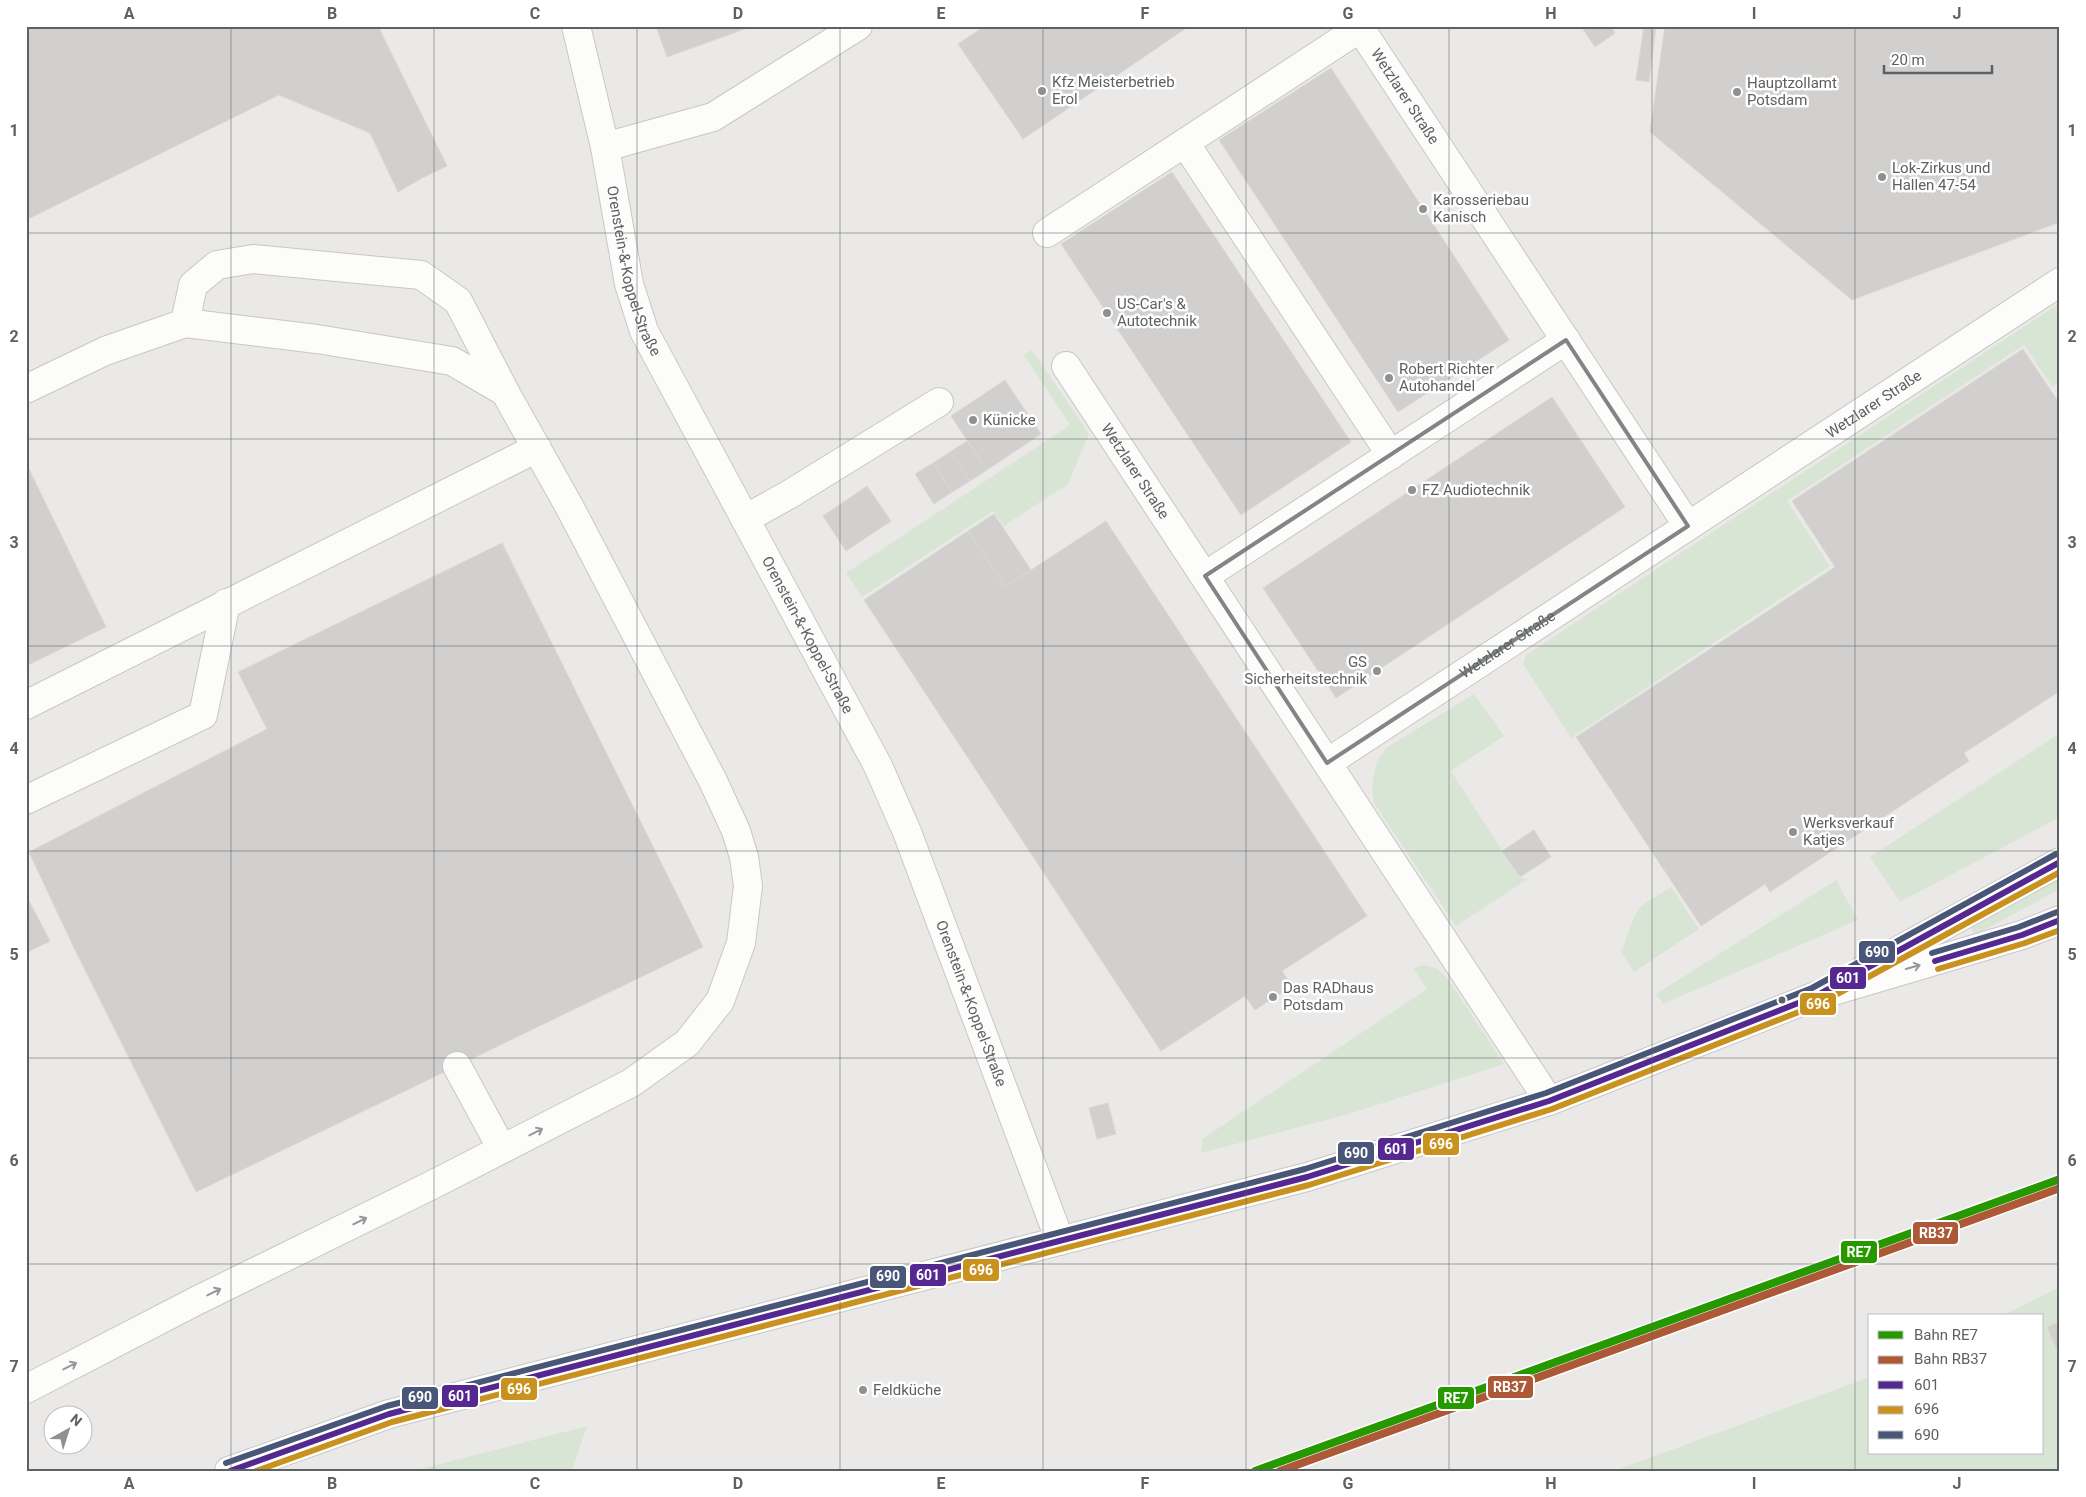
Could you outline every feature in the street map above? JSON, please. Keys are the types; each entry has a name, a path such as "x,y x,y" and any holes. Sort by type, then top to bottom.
{"street":[{"name":"Orenstein-&-Koppel-Straße","path":"576,26 605,147 629,284 644,331 878,766 907,832 1060,1241"},
{"path":"605,147 713,117 858,26"},
{"name":"Wetzlarer Straße","path":"1047,233 1360,28 1688,526"},
{"path":"1185,143 1391,455"},
{"path":"26,1389 196,1301 432,1186 631,1082 687,1043 720,1001 741,942 748,886 744,857 736,831 713,781 538,448 505,392 458,301 421,275 252,259 217,265 193,285 185,323"},
{"name":"Wetzlarer Straße","path":"1327,763 2060,282"},
{"path":"26,389 105,351 185,323 317,340 452,361 505,392"},
{"path":"1205,576 1566,340"},
{"name":"Wetzlarer Straße","path":"1066,366 1549,1101"},
{"path":"746,519 939,402"},
{"path":"26,705 538,448"},
{"path":"26,800 203,715 226,603"},
{"path":"1816,996 2060,862"},
{"path":"229,1471 389,1414 1307,1177 1549,1101 1816,996 2022,935 2060,920"},
{"path":"457,1066 502,1149"}],"highlighted area":[{"path":"1566,340 1688,526 1327,763 1205,576"}],"green space":[{"path":"2060,303 2060,382 2052,387 2024,345 1787,501 1830,566 1571,738 1523,664 1526,655"},
{"path":"1032,350 1089,434 1068,484 1004,526 993,511 862,597 846,573 1070,425 1024,355"},
{"path":"1474,694 1504,736 1451,771 1519,877 1528,879 1456,926 1374,803 1372,786 1376,763 1386,748"},
{"path":"2060,733 2060,817 1900,902 1870,857"},
{"path":"2060,878 2060,889 1975,935 1970,927"},
{"path":"1836,880 1858,920 1663,1004 1656,994"},
{"path":"1671,887 1699,929 1634,972 1621,952 1634,917 1643,905"},
{"path":"1423,965 1436,968 1448,979 1504,1064 1349,1114 1201,1153 1202,1139 1427,989 1413,968"},
{"path":"2060,1287 2060,1471 1614,1471 1868,1378 1868,1454 2044,1454 2044,1314 2005,1314"},
{"path":"587,1426 572,1471 413,1471"}],"building":[{"path":"26,26 378,26 447,166 398,192 370,133 279,95 26,220"},
{"path":"656,26 753,26 667,57"},
{"name":"Kfz Meisterbetrieb Erol","path":"985,26 1183,26 1185,29 1023,139 958,44"},
{"path":"1581,26 1611,26 1615,33 1595,47"},
{"path":"1644,26 1656,26 1649,82 1636,80"},
{"name":"Lok-Zirkus und Hallen 47-54","path":"1665,26 2060,26 2060,222 1852,300 1650,132"},
{"path":"1331,68 1509,340 1398,412 1219,140"},
{"path":"1172,172 1351,442 1241,515 1061,244"},
{"path":"2023,349 2060,404 2060,691 1964,753 1969,761 1770,892 1765,884 1701,926 1576,737 1835,567 1792,501"},
{"path":"1005,380 1041,434 987,470 951,416"},
{"path":"1552,397 1625,507 1336,698 1263,588"},
{"path":"967,441 987,470 970,481 950,452"},
{"path":"950,452 970,481 952,492 933,463"},
{"path":"26,463 106,627 26,666"},
{"path":"933,463 952,492 934,504 915,474"},
{"path":"867,486 891,521 846,551 823,516"},
{"path":"994,514 1031,570 1005,587 968,531"},
{"path":"1106,521 1367,916 1282,971 1292,986 1255,1010 1245,996 1161,1051 864,600 968,531 1005,587"},
{"path":"502,543 703,947 196,1192 74,948 29,852 267,729 238,672"},
{"path":"1534,830 1551,857 1520,877 1502,851"},
{"path":"26,895 50,941 26,953"},
{"path":"1108,1103 1116,1134 1097,1139 1089,1108"},
{"path":"2060,1321 2060,1358 2047,1327"}],"rail line":[{"name":"RE7","path":"1255,1471 2060,1179"},
{"name":"RB37","path":"1280,1471 2060,1188"}],"transit line":[{"name":"690","path":"226,1463 387,1406 1305,1169 1546,1093 1812,988 2056,854"},
{"name":"601","path":"230,1471 389,1414 1307,1177 1549,1101 1816,996 2060,862"},
{"name":"696","path":"256,1471 392,1422 1309,1185 1552,1109 1819,1004 2060,872"},
{"name":"690","path":"1932,953 2019,927 2057,912"},
{"name":"601","path":"1935,961 2022,935 2060,920"},
{"name":"696","path":"1938,969 2025,943 2060,930"}],"place":[{"name":"Kfz Meisterbetrieb Erol","path":"1042,91"},
{"name":"Hauptzollamt Potsdam","path":"1737,92"},
{"name":"Lok-Zirkus und Hallen 47-54","path":"1882,177"},
{"name":"Karosseriebau Kanisch","path":"1423,209"},
{"name":"US-Car's & Autotechnik","path":"1107,313"},
{"name":"Robert Richter Autohandel","path":"1389,378"},
{"name":"Künicke","path":"973,420"},
{"name":"FZ Audiotechnik","path":"1412,490"},
{"name":"GS Sicherheitstechnik","path":"1377,671"},
{"name":"Werksverkauf Katjes","path":"1793,832"},
{"name":"Das RADhaus Potsdam","path":"1273,997"},
{"name":"Feldküche","path":"863,1390"}]}
